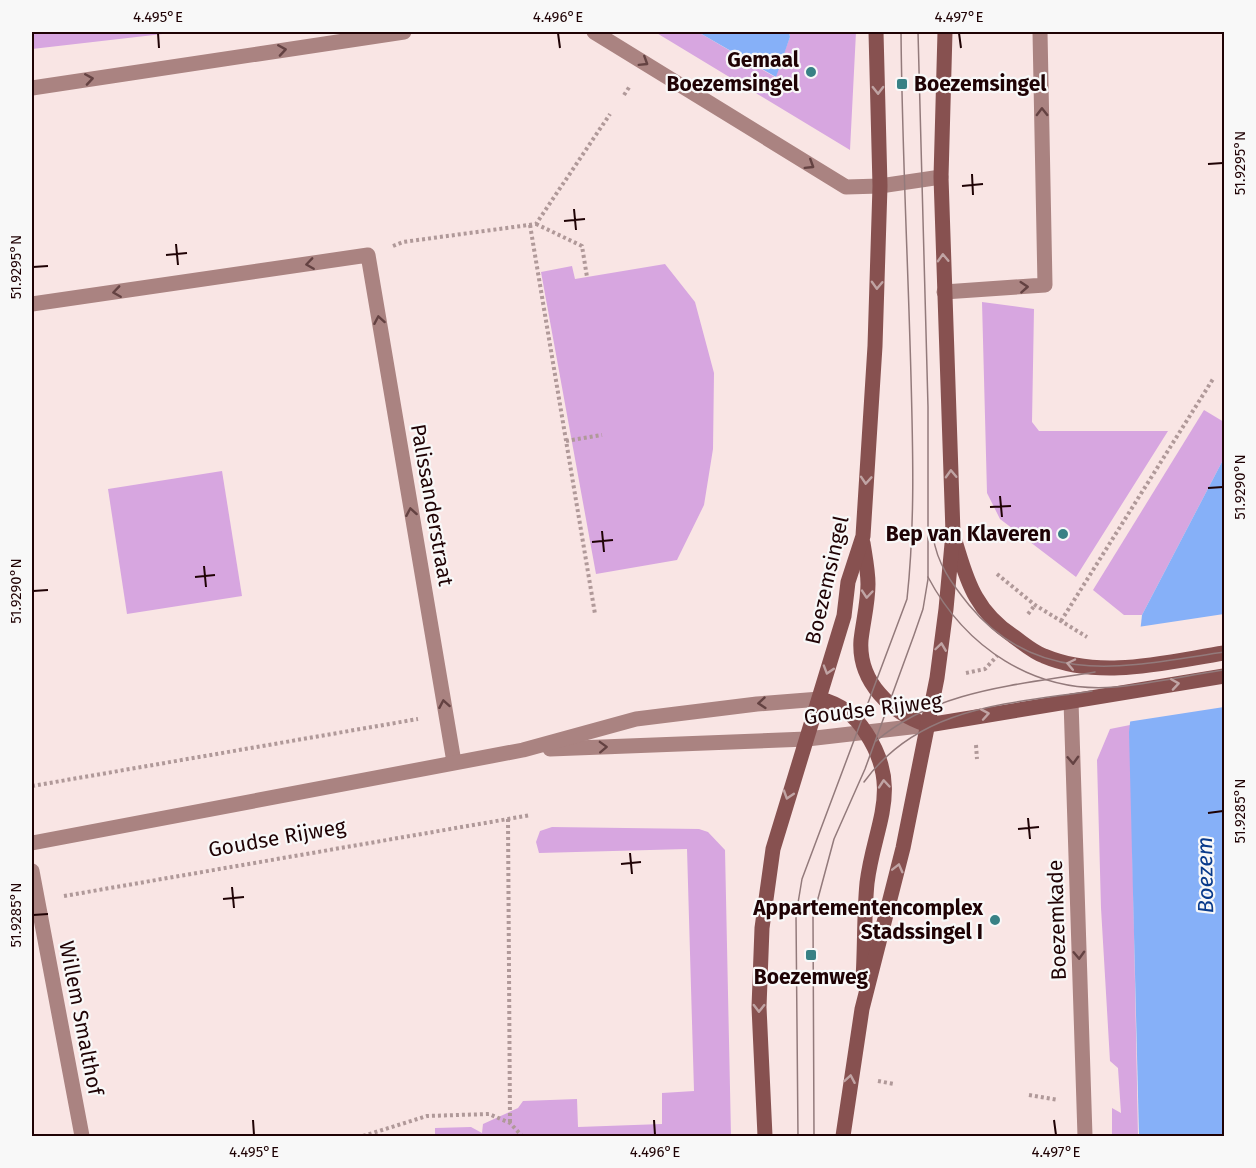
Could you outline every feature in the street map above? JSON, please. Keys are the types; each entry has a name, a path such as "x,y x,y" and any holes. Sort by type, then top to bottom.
{"main road":[{"name":"Boezemsingel","path":"807,739 844,616 848,582 862,536 875,346 880,186 876,32"},
{"path":"843,1137 862,1009 903,848 928,725 944,630 953,533 941,177 945,32"},
{"path":"953,533 976,597 985,610 1009,633 1043,656 1102,668 1130,668 1224,653"},
{"path":"862,536 868,586 861,642 866,669 888,705 907,718 928,725"},
{"name":"Goudse Rijweg","path":"928,725 1224,676"},
{"path":"820,699 844,708 859,722 880,758 886,786 867,882 862,1009"},
{"path":"765,1137 759,1043 762,928 773,849 807,739"}],"street":[{"path":"32,88 404,32"},
{"path":"594,32 846,187 880,186 941,177"},
{"path":"944,292 1045,285 1040,32"},
{"path":"32,304 368,255"},
{"name":"Palissanderstraat","path":"368,255 454,762"},
{"name":"Goudse Rijweg","path":"32,843 523,750 636,719 757,704 820,699"},
{"name":"Boezemkade","path":"1071,701 1084,1137"},
{"name":"Goudse Rijweg","path":"523,750 807,739 867,734 928,725"},
{"name":"Willem Smalthof","path":"32,871 82,1137"}],"path":[{"path":"536,224 610,114"},
{"path":"368,255 403,242 536,224 582,246 586,277"},
{"path":"530,225 595,614"},
{"path":"1061,621 1213,379"},
{"path":"566,441 602,435"},
{"path":"990,569 1035,605 1096,642"},
{"path":"32,786 446,715"},
{"name":"Goudse Rijweg","path":"37,901 531,815"},
{"path":"508,819 510,1123"},
{"path":"363,1137 427,1116 489,1114 510,1123 522,1137"}],"shaded area":[{"path":"32,32 180,32 32,49"},
{"path":"655,32 698,32 775,77 790,37 789,32 856,32 850,150"},
{"path":"665,264 695,302 714,373 713,449 704,505 677,560 596,574 541,272 572,266 575,279"},
{"path":"982,302 1034,309 1032,422 1039,431 1168,431 1076,577 1000,519 987,493"},
{"path":"1204,410 1224,422 1224,458 1142,615 1124,615 1093,590"},
{"path":"222,471 242,596 127,614 108,489"},
{"path":"1130,725 1138,1136 1112,1136 1112,1108 1121,1113 1118,1068 1110,1061 1101,908 1097,760 1110,729"},
{"path":"552,827 699,829 708,832 725,850 731,1136 435,1136 435,1128 471,1127 482,1133 483,1124 518,1108 523,1101 577,1099 578,1127 662,1124 662,1093 694,1091 687,849 539,853 536,842 540,831"}],"water":[{"path":"698,32 789,32 790,37 776,77"},
{"name":"Boezem","path":"1224,458 1224,1136 1139,1136 1129,732 1142,615"}],"pier":[{"path":"1224,614 1224,707 1127,722 1138,627"}],"tram line":[{"path":"798,1136 796,915 802,879 907,599 913,460 901,32"},
{"path":"814,1136 813,917 834,839 865,769 914,635 923,609 928,579 928,407 918,32"},
{"path":"933,536 942,565 969,605 996,632 1025,650 1056,661 1088,666 1154,663 1224,652"},
{"path":"928,577 943,602 961,625 982,644 1005,661 1030,674 1057,683 1085,687 1115,687 1224,670"},
{"path":"876,741 925,710 952,700 1008,686 1095,672"},
{"path":"864,782 886,757 911,738 938,723 997,705 1092,691"}],"place":[{"name":"Gemaal Boezemsingel","path":"811,72"},
{"name":"Boezemsingel","path":"902,84"},
{"name":"Bep van Klaveren","path":"1063,534"},
{"name":"Appartementencomplex Stadssingel I","path":"995,920"},
{"name":"Boezemweg","path":"811,955"}]}
